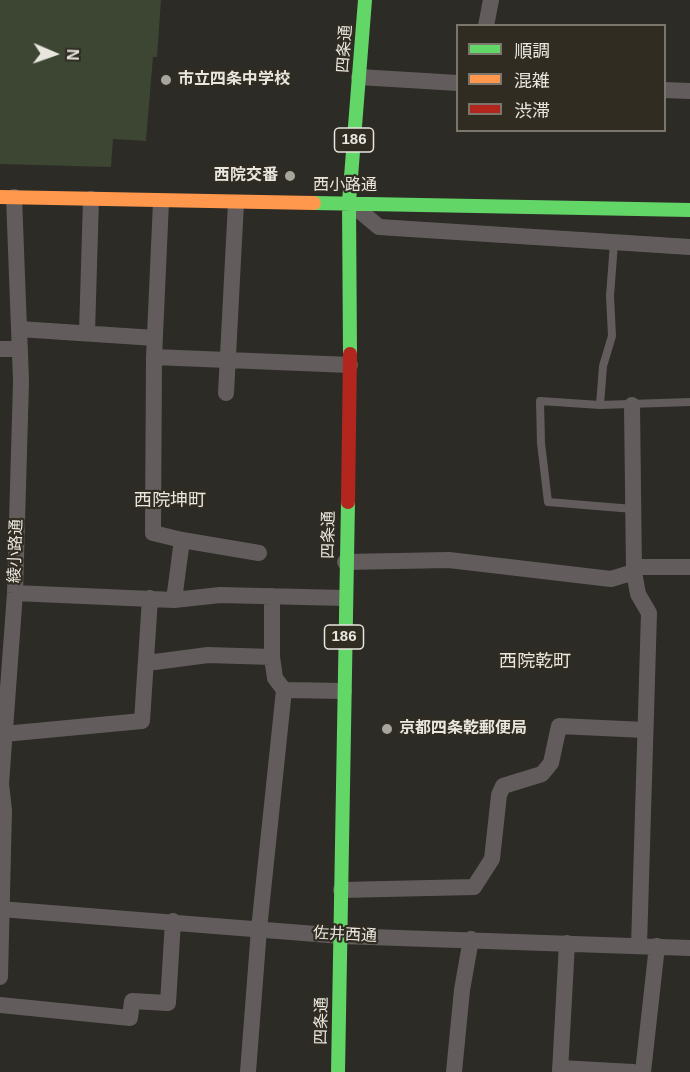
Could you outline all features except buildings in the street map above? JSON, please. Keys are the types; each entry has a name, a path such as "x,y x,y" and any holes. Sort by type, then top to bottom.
{"main road":[{"name":"四条通","path":"338,1072 350,364 349,202 365,0"},
{"name":"西小路通","path":"7,197 161,202 349,202 690,210"}],"street":[{"path":"486,24 491,0"},
{"path":"359,77 456,83"},
{"path":"666,90 690,91"},
{"name":"綾小路通","path":"0,977 4,810 0,784 20,349 7,197"},
{"path":"87,333 91,200"},
{"path":"161,202 154,338 153,532 182,540 259,553"},
{"path":"349,202 379,227 690,247"},
{"path":"226,393 236,203"},
{"path":"19,330 154,338"},
{"path":"0,349 20,349"},
{"path":"154,357 350,364"},
{"path":"632,405 634,572 638,594 649,613 639,946"},
{"path":"174,600 182,540"},
{"path":"345,562 449,560 611,579 634,572 638,567 690,567"},
{"path":"9,600 150,598 174,600 220,596 345,598"},
{"path":"248,1072 259,929 284,690 275,678 272,657 272,596"},
{"path":"4,734 142,721 150,598"},
{"path":"147,663 208,655 272,657"},
{"path":"284,690 344,691"},
{"path":"341,890 474,887 492,859 499,795 503,786 542,774 551,763 559,726 645,730"},
{"name":"佐井西通","path":"2,909 341,936 690,948"},
{"path":"0,1005 130,1018 132,1001 168,1003 173,921"},
{"path":"454,1072 462,990 471,939"},
{"path":"567,943 560,1070 633,1072"},
{"path":"643,1072 657,946"}],"lane":[{"path":"600,405 603,366 612,336 610,296 614,243"},
{"path":"633,509 548,502 540,401 600,405 690,402"}],"green space":[{"path":"0,0 161,0 157,57 153,57 146,141 113,139 111,167 0,164"}],"traffic: fast":[{"path":"350,354 349,202 365,0"},
{"path":"314,203 690,210"},
{"path":"338,1072 348,502"}],"traffic: slow":[{"path":"0,197 314,203"}],"traffic: jam":[{"path":"348,502 350,354"}],"place":[{"name":"市立四条中学校","path":"166,80"},
{"name":"西院交番","path":"290,176"},
{"name":"京都四条乾郵便局","path":"387,729"}],"district":[{"name":"西院坤町","path":"170,501"},
{"name":"西院乾町","path":"535,662"}]}
